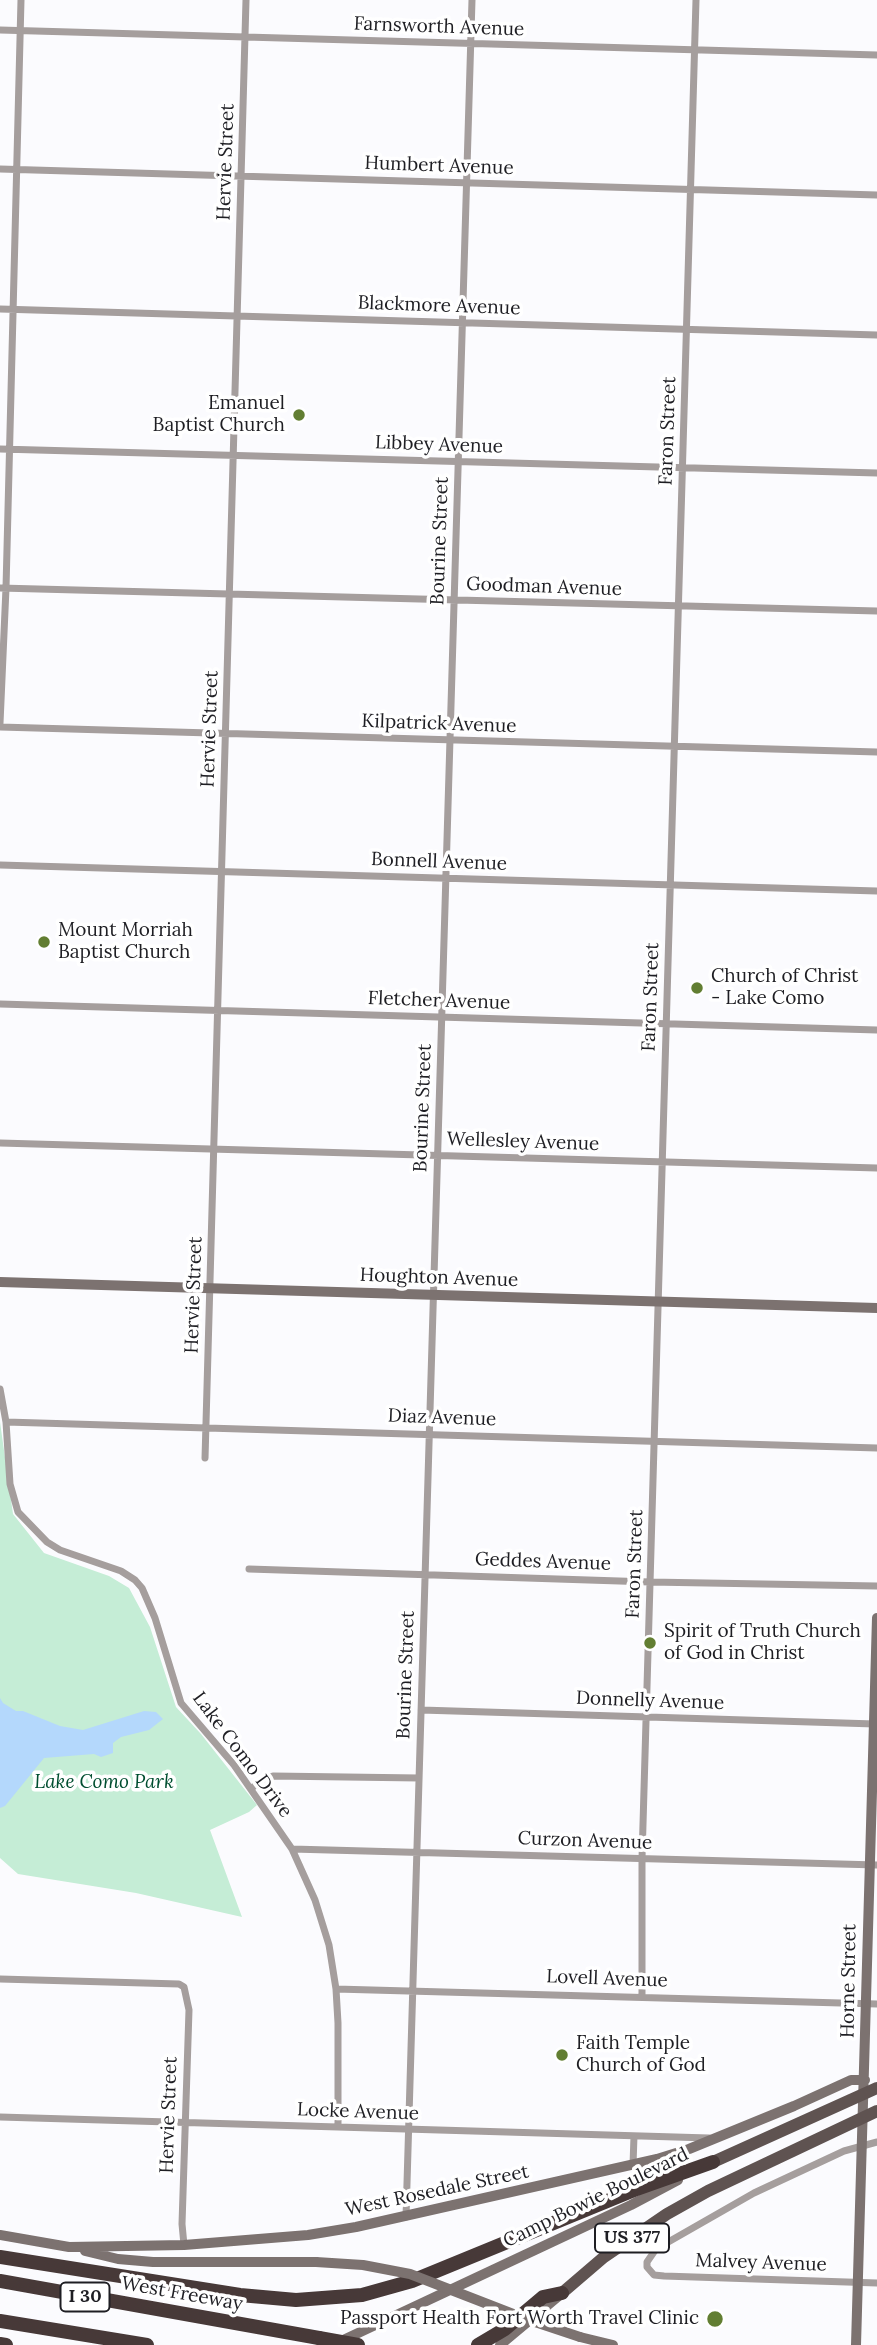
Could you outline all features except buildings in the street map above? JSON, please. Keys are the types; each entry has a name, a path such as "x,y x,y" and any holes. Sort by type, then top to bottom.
{"highway":[{"name":"US 377","path":"0,2257 254,2296 296,2300 362,2295 412,2281 634,2190 713,2162"},
{"name":"West Freeway","path":"0,2281 358,2345"},
{"name":"US 377","path":"478,2345 505,2329 543,2297 562,2293"},
{"name":"I 30","path":"0,2321 147,2345"},
{"path":"0,2344 6,2345"}],"main road":[{"name":"Houghton Avenue","path":"0,1282 877,1308"},
{"name":"Horne Street","path":"856,2345 864,2094 871,2003 877,1618"},
{"name":"West Rosedale Street","path":"0,2235 69,2247 184,2245 308,2235 406,2217 633,2165 689,2149 851,2080 865,2080"},
{"name":"Camp Bowie Boulevard","path":"333,2345 631,2205 713,2162 877,2088"},
{"name":"US 377","path":"562,2293 604,2257 667,2214 708,2191 877,2111"},
{"path":"69,2247 118,2259 153,2262 316,2262 363,2265 410,2274 527,2319 613,2345"},
{"path":"500,2345 562,2293"}],"street":[{"path":"0,725 21,0"},
{"name":"Hervie Street","path":"205,1458 246,0"},
{"name":"Bourine Street","path":"406,2217 472,0"},
{"name":"Faron Street","path":"642,1996 642,1858 696,0"},
{"name":"Farnsworth Avenue","path":"0,30 877,55"},
{"name":"Humbert Avenue","path":"0,169 877,195"},
{"name":"Blackmore Avenue","path":"0,309 877,335"},
{"name":"Libbey Avenue","path":"0,449 877,473"},
{"name":"Goodman Avenue","path":"3,588 877,611"},
{"name":"Kilpatrick Avenue","path":"0,725 877,752"},
{"name":"Bonnell Avenue","path":"0,865 877,891"},
{"name":"Fletcher Avenue","path":"0,1004 877,1030"},
{"name":"Wellesley Avenue","path":"0,1143 877,1168"},
{"name":"Lake Como Drive","path":"0,1389 6,1422 10,1484 18,1512 36,1533 60,1550 121,1571 135,1580 148,1600 181,1703 234,1765 292,1849 319,1911 329,1945 336,1989 338,2127"},
{"name":"Diaz Avenue","path":"6,1422 877,1448"},
{"name":"Geddes Avenue","path":"249,1569 650,1582 877,1586"},
{"name":"Donnelly Avenue","path":"421,1710 875,1724"},
{"path":"251,1789 261,1780 272,1776 419,1778"},
{"name":"Curzon Avenue","path":"292,1849 873,1865"},
{"name":"Hervie Street","path":"0,1979 179,1984 184,1987 189,2010 182,2224 184,2245"},
{"name":"Lovell Avenue","path":"336,1989 871,2003"},
{"name":"Locke Avenue","path":"0,2117 715,2138"},
{"path":"633,2165 634,2136"},
{"path":"863,2144 877,2142"},
{"name":"Malvey Avenue","path":"863,2144 754,2193 694,2226 656,2249 647,2262 647,2267 654,2275 664,2276 877,2283"}],"green space":[{"name":"Lake Como Park","path":"0,1422 13,1514 44,1553 109,1576 129,1588 150,1627 176,1707 257,1805 249,1812 210,1830 242,1917 136,1893 18,1874 0,1858"}],"water":[{"path":"0,1698 16,1711 23,1711 60,1726 83,1730 144,1711 156,1712 163,1719 149,1730 121,1737 113,1743 113,1753 101,1757 94,1754 44,1758 5,1806 0,1808"}],"place":[{"name":"Emanuel Baptist Church","path":"299,415"},
{"name":"Mount Morriah Baptist Church","path":"44,942"},
{"name":"Church of Christ - Lake Como","path":"697,988"},
{"name":"Spirit of Truth Church of God in Christ","path":"650,1643"},
{"name":"Faith Temple Church of God","path":"562,2055"},
{"name":"Passport Health Fort Worth Travel Clinic","path":"715,2319"}]}
